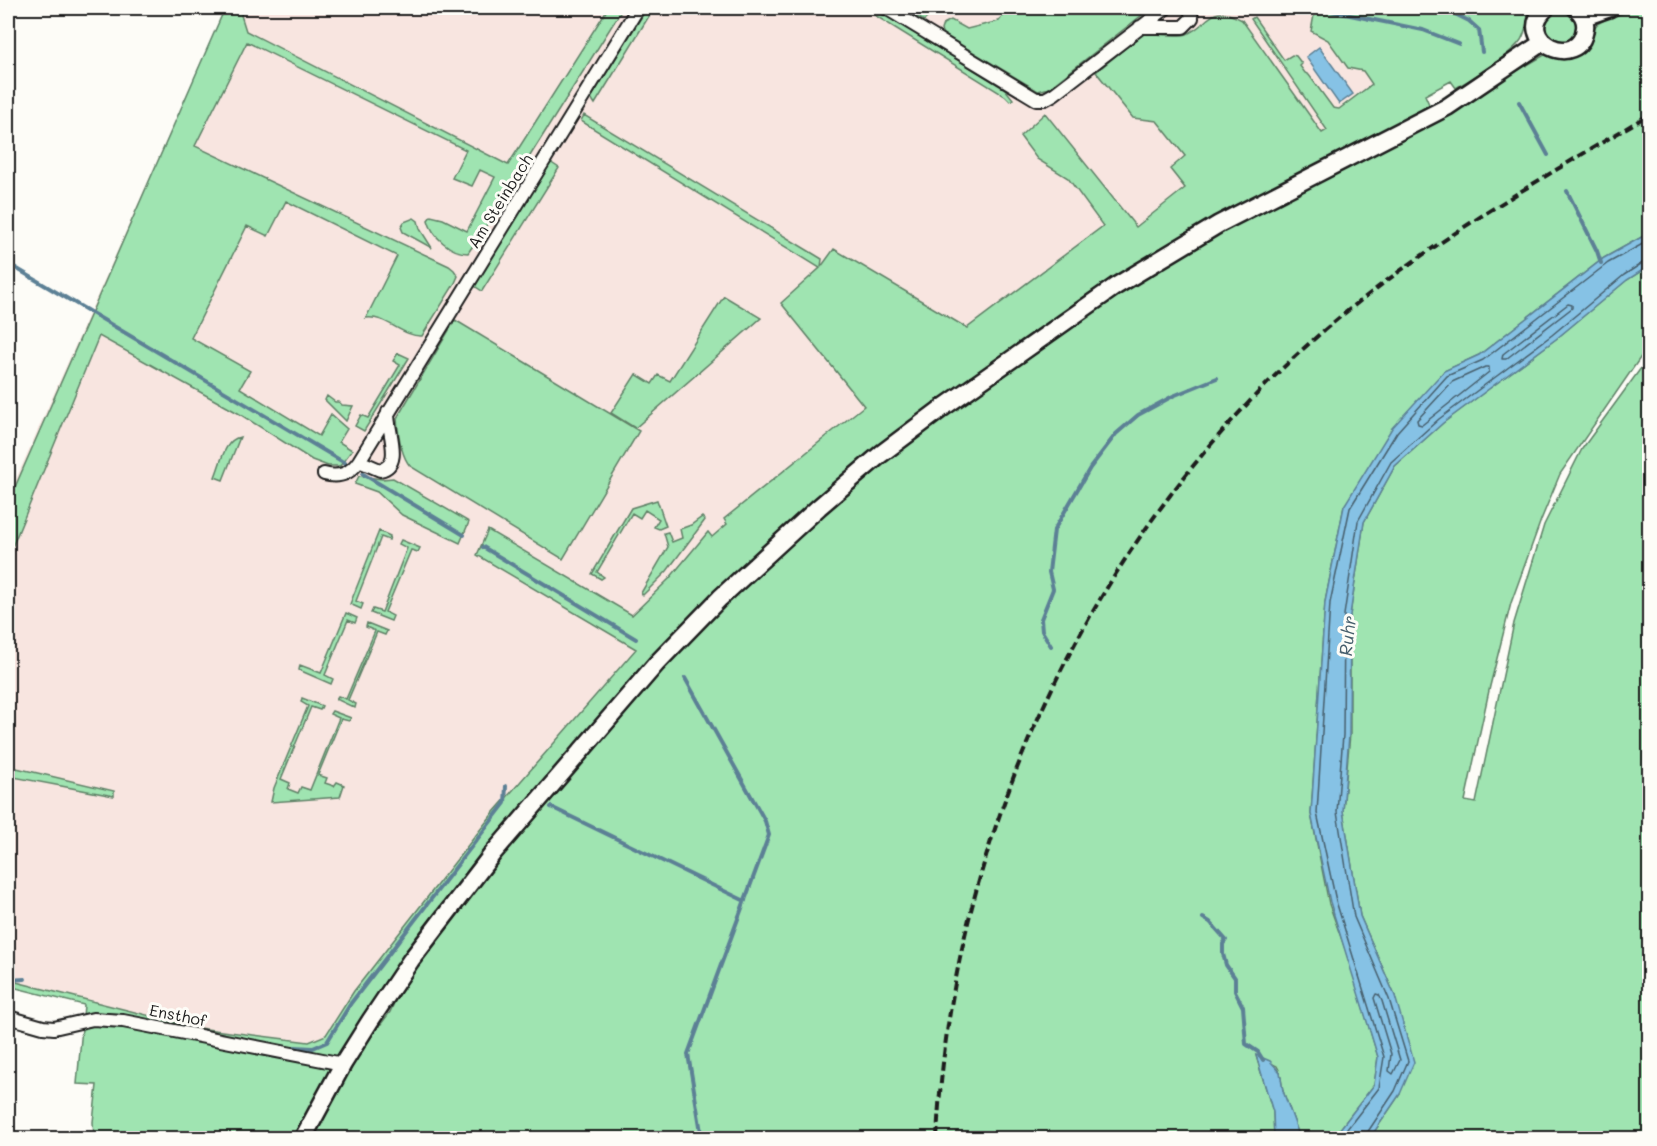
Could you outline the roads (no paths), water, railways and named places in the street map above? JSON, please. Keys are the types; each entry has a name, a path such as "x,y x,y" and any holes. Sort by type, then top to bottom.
{"main road":[{"path":"1546,8 1539,16 1538,34 1543,42 1555,50 1572,48 1582,38 1585,24 1580,12 1610,8"},
{"path":"303,1138 343,1064 411,960 494,852 656,664 720,598 837,491 881,454 941,409 1116,286 1219,224 1447,107 1543,42"}],"street":[{"name":"Am Steinbach","path":"324,474 332,476 348,473 359,461 638,8"},
{"path":"886,8 1036,99 1045,99 1054,94 1166,8"},
{"path":"1140,27 1183,27 1192,18 1190,8"},
{"path":"359,461 380,470 391,463 393,452 388,428 388,411"},
{"name":"Ensthof","path":"8,1017 54,1028 93,1019 123,1021 343,1064"}],"water":[{"path":"1319,47 1353,94 1339,104 1306,57"},
{"name":"Ruhr","path":"1649,233 1649,266 1627,280 1556,339 1443,423 1395,466 1364,522 1350,615 1349,735 1343,811 1360,916 1395,996 1414,1062 1400,1094 1370,1138 1333,1138 1374,1085 1378,1057 1330,902 1311,814 1325,602 1344,506 1392,428 1444,371 1479,355 1604,258"},
{"path":"1256,1055 1270,1061 1280,1072 1283,1091 1300,1138 1274,1138 1273,1112"}],"waterway":[{"path":"1316,8 1423,30 1459,44"},
{"path":"1443,8 1469,21 1479,30 1482,52"},
{"path":"1519,102 1548,155"},
{"path":"1567,191 1601,263"},
{"path":"8,265 350,466"},
{"path":"1051,646 1042,631 1041,619 1053,589 1049,572 1054,530 1090,468 1116,434 1138,415 1173,396 1217,378"},
{"path":"363,474 464,535"},
{"path":"483,547 636,639"},
{"path":"685,678 765,821 769,835 688,1054 702,1138"},
{"path":"295,1047 313,1048 327,1042 351,1003 505,803 506,786"},
{"path":"551,807 745,901"},
{"path":"1203,918 1210,922 1226,940 1223,944 1223,954 1226,965 1235,978 1235,991 1243,1007 1246,1044 1258,1052 1263,1060"},
{"path":"8,980 25,979"}],"railway":[{"path":"937,1138 948,1024 971,912 1004,803 1048,697 1102,596 1166,501 1239,413 1321,333 1359,302 1480,217 1650,114"}]}
